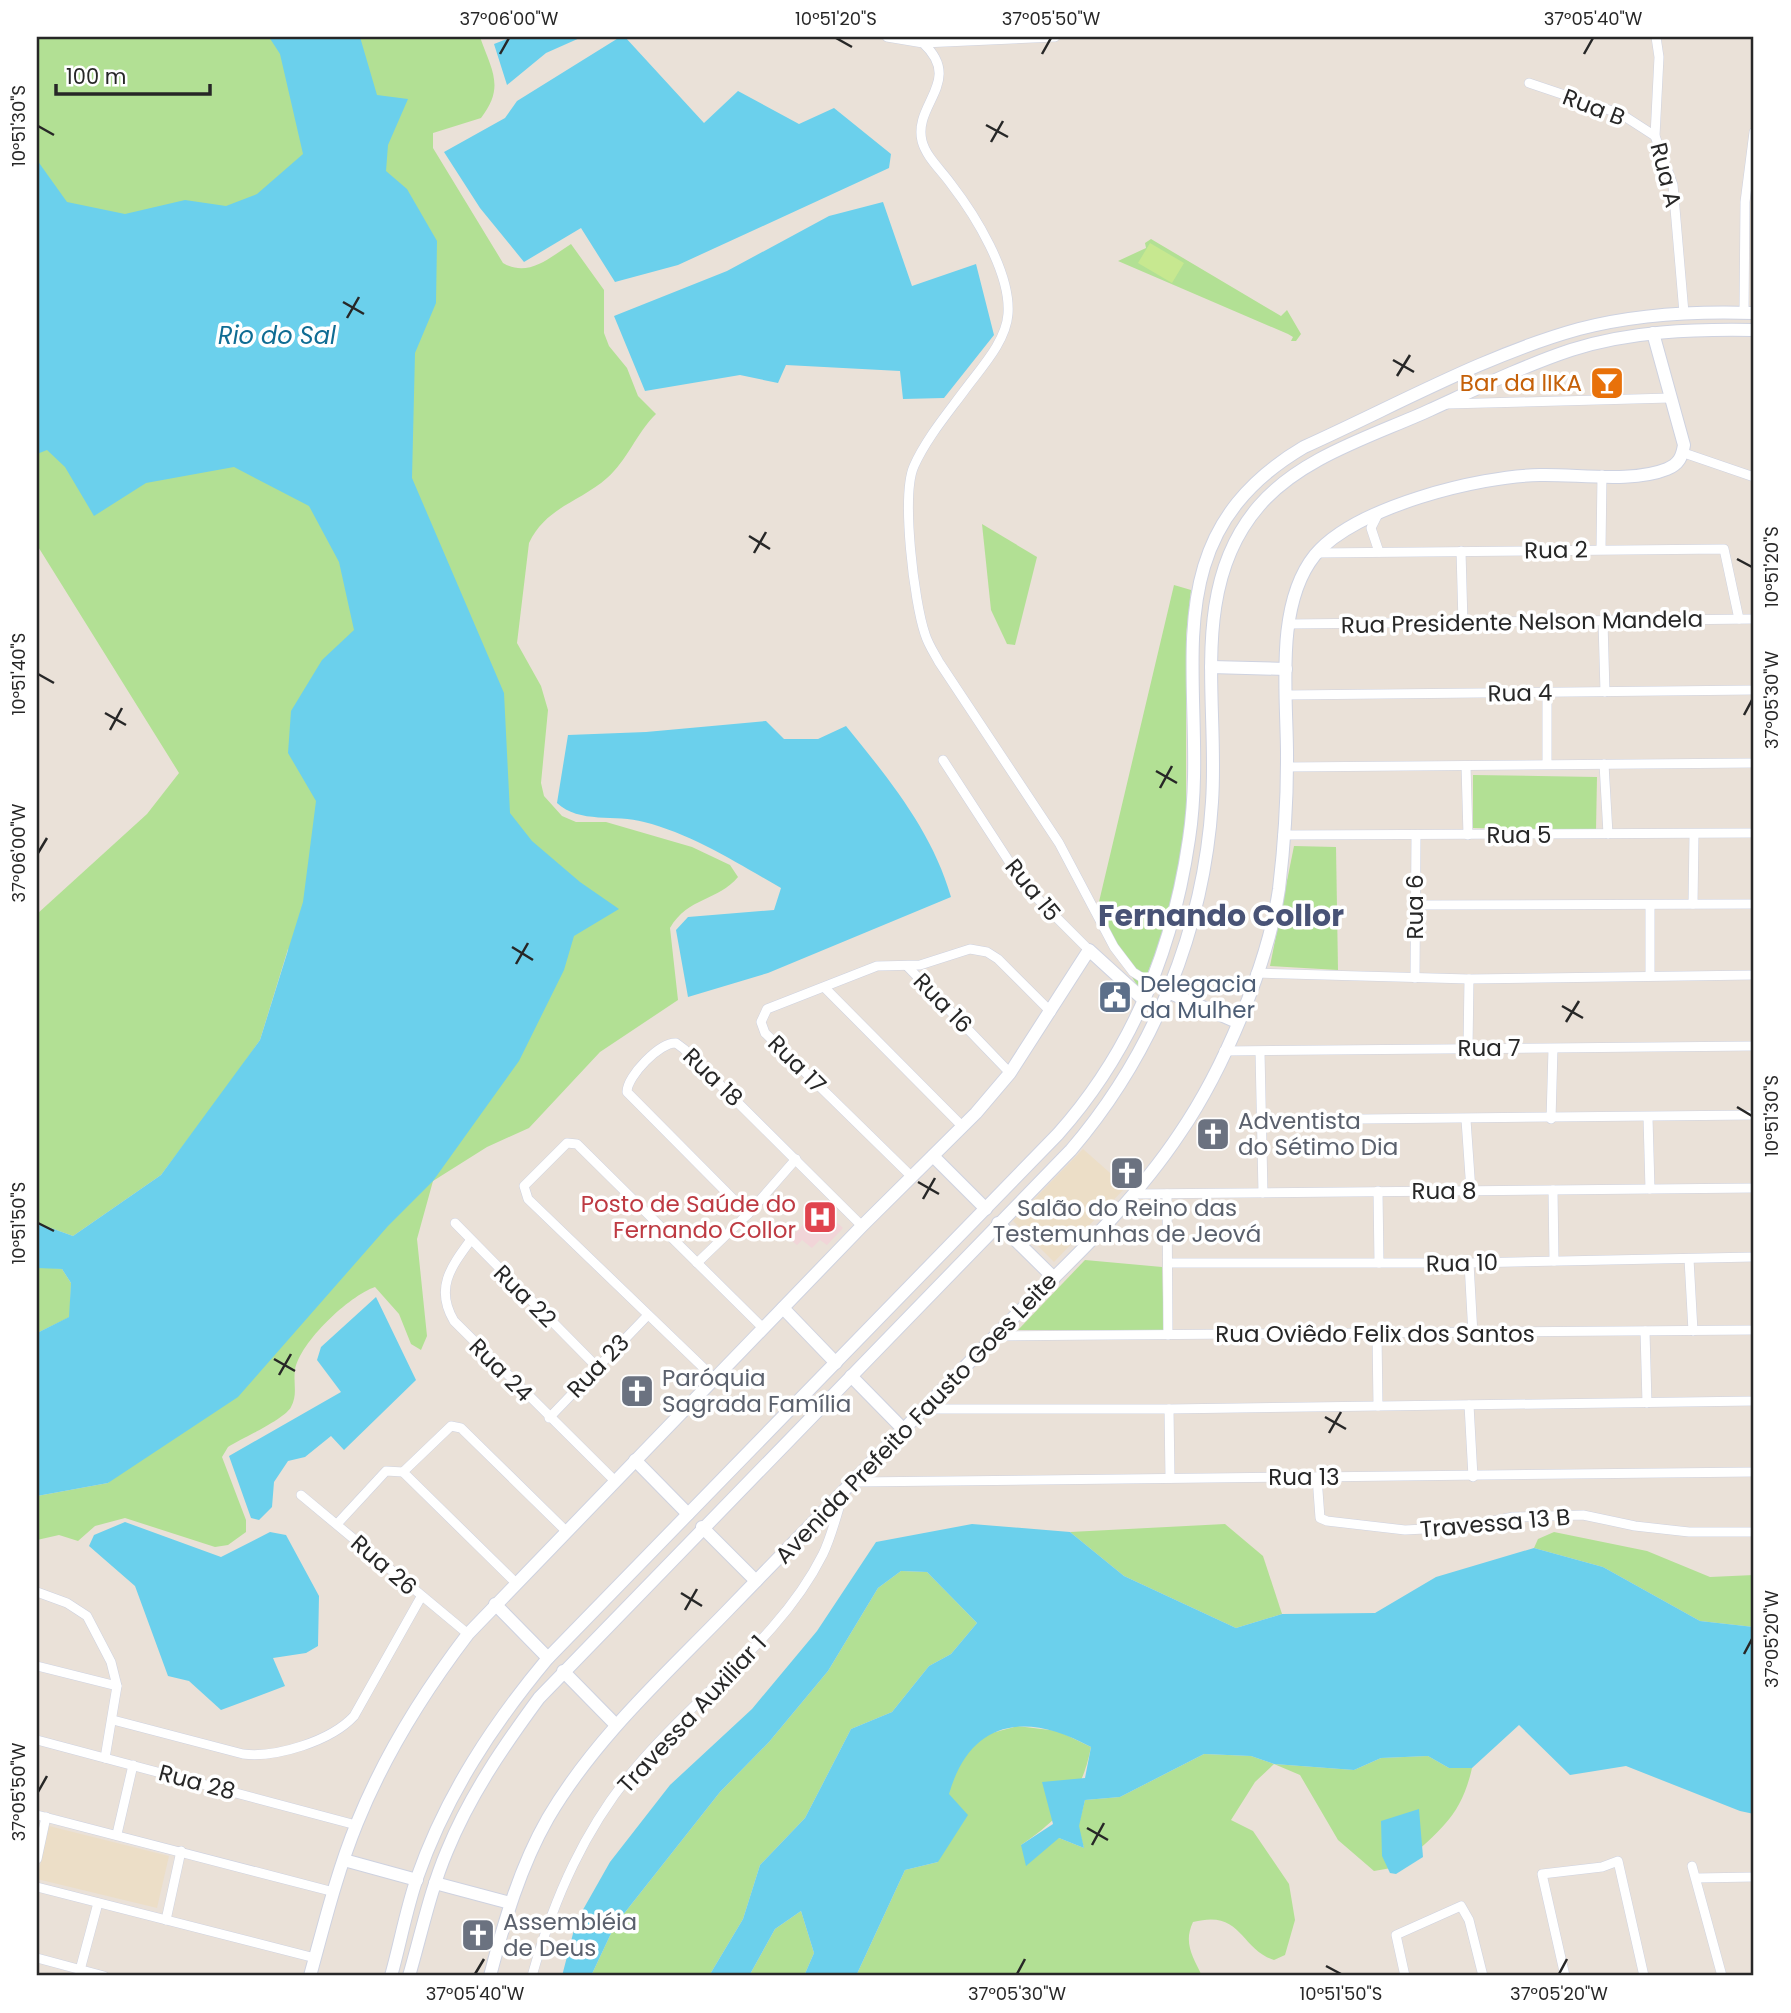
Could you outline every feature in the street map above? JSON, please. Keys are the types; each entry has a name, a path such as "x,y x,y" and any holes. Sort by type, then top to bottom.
{"street":[{"path":"887,37 923,43 1055,37"},
{"name":"Rua A","path":"1656,37 1659,57 1655,136 1673,185 1684,313"},
{"path":"923,43 935,58 939,75 922,124 922,141 978,222 1000,273 1008,316 1001,338 926,444 911,476 908,508 921,620 939,662 1059,843 1114,947 1133,972 1152,984"},
{"name":"Rua B","path":"1529,83 1621,114 1655,136"},
{"path":"391,1976 416,1880 438,1826 465,1773 505,1711 548,1658 986,1209 1076,1113 1119,1051 1152,984 1172,923 1190,837 1194,761 1193,628 1200,575 1224,521 1248,490 1281,461 1529,345 1618,320 1684,313 1749,312 1745,202 1754,132"},
{"path":"409,1976 435,1883 457,1827 482,1780 531,1709 563,1671 1089,1129 1123,1080 1168,992 1187,940 1207,856 1212,800 1211,667 1219,581 1232,546 1258,507 1281,485 1301,471 1442,404 1572,350 1653,333 1754,330"},
{"path":"1653,333 1682,435 1684,453 1754,477"},
{"path":"1442,404 1670,398"},
{"path":"1396,405 1404,422"},
{"name":"Avenida Prefeito Fausto Goes Leite","path":"490,1976 510,1903 551,1813 583,1766 617,1725 1135,1194 1192,1115 1237,1022 1256,973 1276,906 1287,767 1286,669 1289,624 1297,591 1317,553 1349,530 1444,489 1486,479 1660,471 1675,465 1684,453"},
{"path":"1601,549 1602,475"},
{"path":"1377,516 1371,528 1379,552"},
{"name":"Rua 2","path":"1317,553 1724,549 1739,619"},
{"path":"1461,551 1463,623"},
{"name":"Rua Presidente Nelson Mandela","path":"1289,624 1754,619"},
{"path":"1603,622 1605,692"},
{"path":"1211,667 1286,669"},
{"name":"Rua 4","path":"1287,695 1754,690"},
{"path":"1546,693 1548,764"},
{"name":"Rua 15","path":"943,760 1025,886 1089,950 1145,1000"},
{"path":"1287,767 1754,763"},
{"path":"1604,764 1608,834"},
{"path":"1466,766 1468,835"},
{"name":"Rua 5","path":"1283,835 1754,833"},
{"name":"Rua 6","path":"1415,978 1416,835"},
{"path":"1693,904 1694,835"},
{"path":"1415,905 1754,904"},
{"path":"1650,905 1650,976"},
{"path":"907,966 920,965 970,949 987,952 998,959 1051,1012"},
{"path":"310,1976 344,1860 376,1778 416,1706 468,1634 862,1226 962,1127 1010,1073 1089,950"},
{"name":"Rua 16","path":"825,988 884,964 907,966 1010,1073"},
{"path":"1256,973 1469,979 1754,975"},
{"path":"1468,1048 1469,979"},
{"path":"825,988 962,1127"},
{"name":"Rua 17","path":"825,988 769,1006 763,1014 762,1028 911,1176"},
{"path":"1168,992 1237,1022"},
{"name":"Rua 18","path":"748,1214 631,1097 627,1089 631,1079 667,1044 678,1044 862,1226"},
{"name":"Rua 7","path":"1224,1051 1754,1046"},
{"path":"1551,1119 1553,1049"},
{"path":"1260,1052 1263,1193"},
{"path":"1076,1113 1089,1129"},
{"path":"1262,1120 1754,1115"},
{"path":"1648,1118 1650,1189"},
{"path":"1466,1120 1471,1191"},
{"path":"714,1378 531,1202 525,1193 525,1185 562,1147 570,1142 577,1144 763,1328"},
{"path":"933,1156 986,1209"},
{"path":"697,1263 748,1214 796,1159"},
{"name":"Rua 8","path":"1135,1194 1754,1188"},
{"path":"1553,1190 1554,1261"},
{"path":"1378,1191 1379,1263"},
{"path":"1167,1194 1168,1335"},
{"name":"Rua 22","path":"455,1223 597,1367"},
{"path":"998,1223 1054,1278"},
{"name":"Rua 24","path":"470,1241 444,1281 449,1314 461,1330 615,1481"},
{"name":"Rua 10","path":"1168,1264 1469,1263 1754,1257"},
{"path":"1689,1259 1693,1331"},
{"path":"1469,1263 1473,1335"},
{"path":"783,1308 836,1363"},
{"name":"Rua 23","path":"549,1418 648,1315"},
{"name":"Rua Oviêdo Felix dos Santos","path":"995,1336 1473,1335 1754,1330"},
{"path":"1645,1331 1647,1403"},
{"path":"1377,1334 1378,1406"},
{"path":"851,1376 904,1430"},
{"path":"926,1409 1169,1409 1754,1401"},
{"path":"1469,1405 1473,1477"},
{"path":"1169,1409 1170,1478"},
{"path":"403,1472 445,1429 458,1427 566,1531"},
{"path":"635,1460 688,1514"},
{"path":"337,1524 386,1471 403,1472 516,1583"},
{"name":"Rua 13","path":"855,1482 1754,1472"},
{"name":"Travessa 13 B","path":"1317,1477 1317,1515 1326,1521 1418,1530 1464,1527 1513,1517 1583,1516 1676,1531 1754,1532"},
{"name":"Travessa Auxiliar 1","path":"532,1976 556,1899 594,1826 639,1764 749,1654 794,1600 823,1554 843,1494"},
{"name":"Rua 26","path":"301,1495 468,1634"},
{"path":"702,1527 756,1581"},
{"path":"37,1592 67,1603 87,1616 111,1662 117,1686 113,1720 104,1758"},
{"path":"113,1720 243,1754 264,1756 291,1749 338,1729 354,1716 421,1597"},
{"path":"495,1604 548,1658"},
{"path":"37,1665 117,1686"},
{"path":"563,1671 617,1725"},
{"name":"Rua 28","path":"37,1741 356,1825"},
{"path":"117,1834 133,1765"},
{"path":"37,1859 41,1816 334,1892"},
{"path":"166,1920 181,1851"},
{"path":"344,1860 416,1880"},
{"path":"1565,1976 1542,1874 1602,1867 1618,1861 1644,1976"},
{"path":"1692,1866 1698,1878 1722,1976"},
{"path":"1698,1878 1754,1878"},
{"path":"435,1883 510,1903"},
{"path":"37,1887 315,1958"},
{"path":"80,1970 98,1903"},
{"path":"1405,1976 1395,1935 1461,1906 1469,1920 1483,1976"},
{"path":"37,1958 104,1976"}],"shaded area":[{"path":"1083,1149 1126,1187 1054,1262 1013,1221"},
{"name":"Posto de Saúde do Fernando Collor","path":"819,1207 843,1228 827,1245 820,1240 812,1248 802,1240 797,1245 790,1239"},
{"path":"49,1826 169,1856 157,1908 37,1879"}],"green space":[{"path":"37,37 480,37 492,69 493,97 481,118 433,133 433,148 503,263 512,267 530,267 571,244 604,290 604,333 609,346 627,368 638,396 656,414 614,471 597,486 554,513 536,531 529,543 517,643 541,686 548,710 541,783 544,796 562,816 576,822 606,822 692,847 730,865 738,877 721,891 685,910 670,928 678,1000 600,1052 529,1128 487,1147 433,1181 417,1239 427,1336 421,1350 411,1344 399,1314 375,1287 352,1300 327,1321 299,1359 295,1370 295,1393 291,1407 272,1423 228,1447 222,1457 246,1520 246,1532 228,1545 215,1547 125,1518 95,1526 78,1541 59,1535 37,1540 37,1496 108,1483 432,1181 288,949 260,1040 161,1175 73,1236 37,1223 37,914 147,814 179,773 37,545"},
{"path":"1151,239 1281,316 1287,310 1301,334 1296,341 1291,341 1293,337 1288,334 1118,261 1146,248 1145,243"},
{"path":"1150,243 1184,263 1172,283 1138,263"},
{"path":"982,524 1037,557 1015,645 1007,644 991,610"},
{"path":"1174,585 1191,590 1186,636 1186,837 1165,929 1146,977 1138,987 1112,943 1098,906"},
{"path":"1473,775 1597,777 1596,830 1473,828"},
{"path":"1294,846 1336,847 1338,970 1270,966"},
{"path":"1085,1260 1162,1267 1164,1330 1018,1330"},
{"path":"37,1268 62,1269 71,1283 70,1317 37,1333"},
{"path":"1225,1524 1263,1556 1282,1614 1236,1628 1124,1576 1070,1532"},
{"path":"1554,1532 1647,1551 1710,1577 1754,1575 1754,1627 1700,1621 1603,1567 1534,1548 1538,1539"},
{"path":"901,1571 927,1572 977,1623 951,1654 929,1666 892,1712 851,1729 805,1818 760,1865 743,1919 709,1976 591,1976 615,1925 720,1792 769,1742 828,1671 878,1588"},
{"path":"1017,1726 1058,1731 1091,1747 1082,1778 1068,1803 1048,1825 1021,1845 1059,1838 1084,1848 1078,1827 1085,1800 1120,1797 1204,1754 1251,1756 1274,1764 1255,1782 1231,1820 1253,1831 1289,1884 1295,1920 1285,1955 1274,1960 1253,1947 1231,1925 1209,1919 1193,1922 1189,1937 1190,1950 1202,1976 856,1976 905,1870 938,1862 944,1812 952,1779 968,1750 984,1737"},
{"path":"1428,1756 1449,1768 1472,1768 1462,1799 1439,1831 1406,1862 1397,1867 1374,1871 1338,1840 1300,1775 1274,1764 1354,1770 1381,1758"},
{"path":"801,1911 814,1953 804,1976 749,1976 775,1929"}],"water":[{"name":"Rio do Sal","path":"269,37 360,37 377,95 408,99 388,145 386,171 407,189 437,241 436,303 415,353 412,478 504,693 510,813 532,841 580,882 619,909 574,936 564,970 519,1061 433,1181 388,1226 238,1397 108,1483 37,1496 37,1333 69,1317 71,1283 62,1269 37,1268 37,1223 73,1236 161,1175 260,1040 303,902 316,801 288,753 291,711 322,660 354,630 339,562 309,506 234,467 146,483 94,516 65,467 47,450 37,454 37,160 67,202 125,214 185,200 226,206 257,194 303,154 280,54"},
{"path":"512,37 582,37 546,53 507,85 494,44"},
{"path":"620,37 625,37 704,123 738,91 799,124 834,108 891,154 889,168 678,265 615,282 581,228 524,262 480,208 444,152 505,118 517,101"},
{"path":"883,202 912,286 976,264 994,335 944,398 903,399 900,371 786,365 778,383 740,375 645,391 614,316 727,271 829,216"},
{"path":"766,721 784,739 818,739 846,726 893,786 921,828 943,873 951,897 768,973 688,997 676,930 688,917 774,910 781,888 715,850 662,827 633,820 587,816 566,810 557,803 568,735 646,732"},
{"path":"376,1297 416,1380 344,1450 331,1436 305,1457 288,1461 274,1482 272,1507 259,1520 251,1518 229,1456 341,1392 317,1360 321,1347"},
{"path":"125,1522 221,1557 270,1532 286,1535 319,1596 318,1646 306,1653 273,1658 285,1686 221,1710 189,1681 168,1676 135,1586 89,1546 94,1535"},
{"path":"972,1524 1070,1532 1124,1576 1236,1628 1282,1614 1375,1613 1436,1577 1534,1548 1603,1567 1700,1621 1754,1627 1754,1814 1740,1811 1626,1766 1570,1775 1519,1725 1472,1768 1449,1768 1428,1756 1381,1758 1354,1770 1274,1764 1251,1756 1204,1754 1120,1797 1085,1800 1079,1826 1084,1848 1059,1838 1026,1866 1021,1845 1053,1824 1042,1782 1085,1778 1091,1747 1045,1729 1024,1726 1004,1729 987,1737 971,1750 959,1769 949,1794 968,1815 938,1862 905,1870 856,1976 804,1976 814,1953 801,1911 775,1929 749,1976 709,1976 743,1919 760,1865 805,1818 851,1729 892,1712 929,1666 951,1654 977,1623 927,1572 901,1571 878,1588 828,1671 769,1742 720,1792 615,1925 591,1976 562,1976 576,1922 610,1862 670,1785 752,1709 817,1631 876,1542"},
{"path":"1419,1809 1423,1857 1396,1874 1390,1873 1382,1856 1381,1821"}],"place":[{"name":"Bar da lIKA","path":"1607,383"},
{"name":"Delegacia da Mulher","path":"1115,997"},
{"name":"Adventista do Sétimo Dia","path":"1213,1134"},
{"name":"Salão do Reino das Testemunhas de Jeová","path":"1127,1173"},
{"name":"Posto de Saúde do Fernando Collor","path":"820,1217"},
{"name":"Paróquia Sagrada Família","path":"637,1391"},
{"name":"Assembléia de Deus","path":"478,1935"}],"district":[{"name":"Fernando Collor","path":"1221,915"}]}
